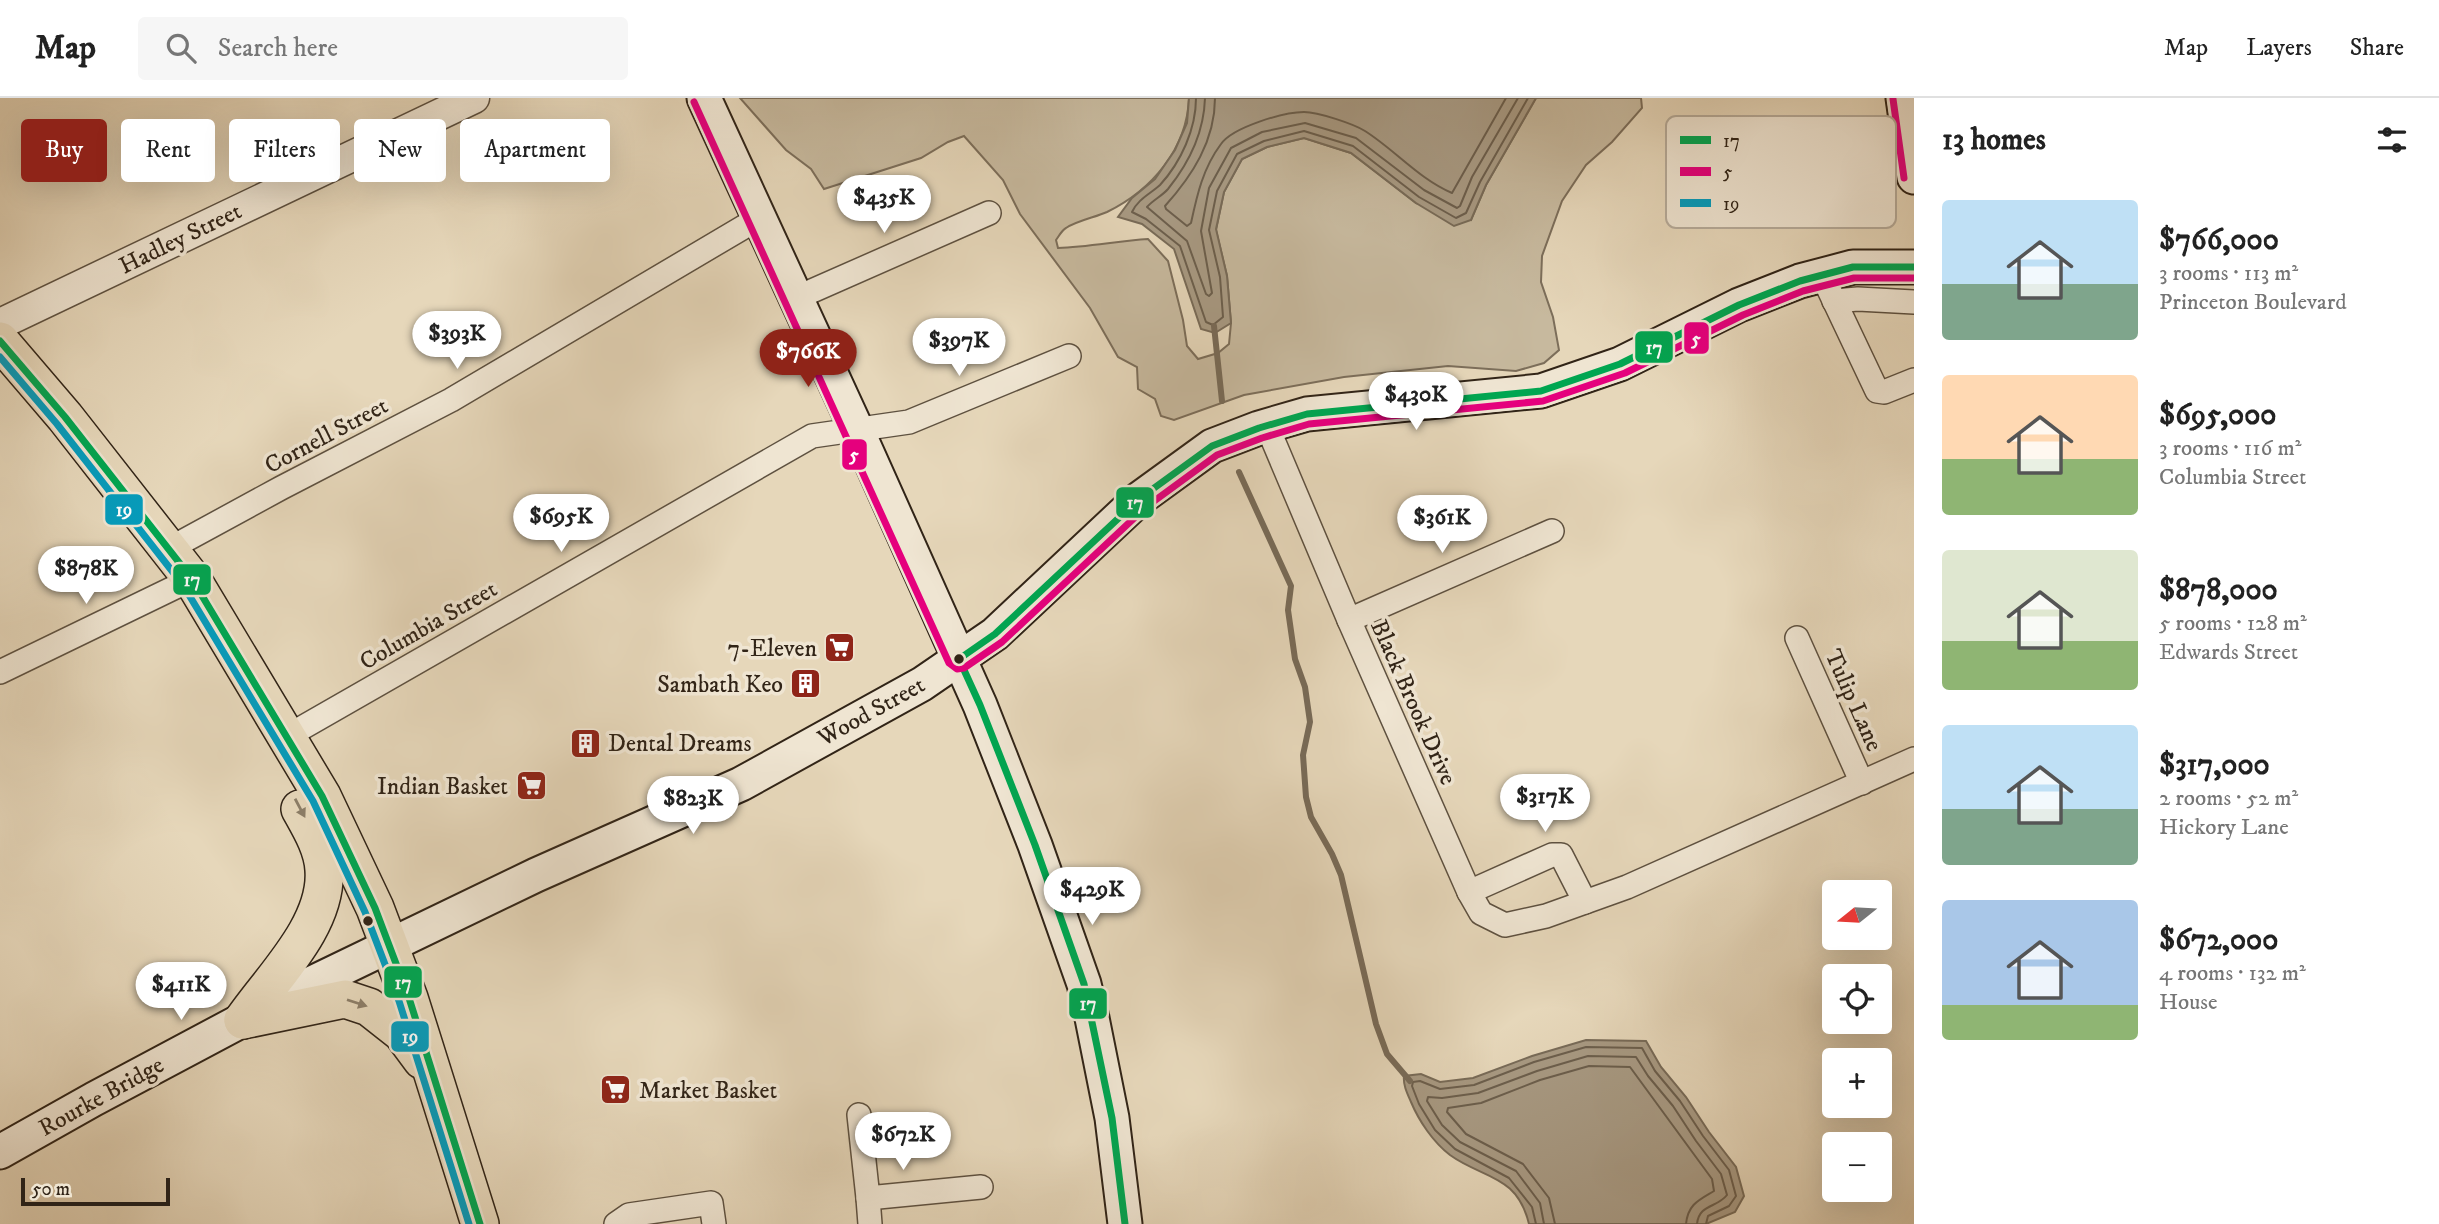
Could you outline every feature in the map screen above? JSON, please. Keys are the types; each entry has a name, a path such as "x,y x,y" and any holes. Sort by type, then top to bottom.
{"main road":[{"path":"704,98 981,705 1035,845 1084,984 1112,1118 1125,1224"},
{"path":"1903,98 1914,177"},
{"name":"Wood Street","path":"389,947 536,875 741,784 922,684 995,634 1139,499 1212,446 1307,414 1541,391 1620,365 1739,305 1800,281 1828,288 1853,267 1914,268"},
{"path":"0,341 65,416 192,579 322,796 374,908 389,947 480,1224"},
{"path":"238,656 245,704 313,833 324,868 323,890 310,927 243,1020"},
{"name":"Rourke Bridge","path":"0,1152 308,985 389,947"},
{"path":"243,1020 345,999 369,1007 402,1033 433,1075"}],"street":[{"name":"Hadley Street","path":"0,324 474,98"},
{"path":"796,298 989,213"},
{"name":"Cornell Street","path":"169,549 451,400 759,218"},
{"path":"1828,288 1858,299 1914,302"},
{"path":"1828,288 1877,391 1884,392 1914,380"},
{"name":"Columbia Street","path":"286,737 812,436 909,422 1069,356"},
{"name":"Black Brook Drive","path":"1267,426 1349,620 1469,892 1481,913 1505,925 1546,916 1627,887 1914,759"},
{"path":"1349,620 1552,531"},
{"path":"0,672 192,579"},
{"name":"Tulip Lane","path":"1797,638 1862,783"},
{"path":"1469,892 1552,855 1561,855 1585,902"},
{"path":"859,1115 870,1224"},
{"path":"867,1198 981,1187"},
{"path":"617,1224 629,1215 711,1203 714,1224"}],"shaded area":[{"path":"740,98 1189,98 1182,134 1174,151 1152,180 1139,192 1107,212 1066,228 1056,240 1058,248 1148,239 1168,261 1187,346 1198,359 1218,353 1229,344 1231,323 1227,276 1216,230 1224,192 1242,159 1267,147 1304,138 1351,153 1416,203 1471,220 1486,185 1536,98 1641,98 1642,108 1612,142 1586,165 1562,201 1542,256 1541,282 1553,317 1559,350 1544,363 1516,371 1448,366 1344,377 1244,395 1174,420 1161,416 1155,399 1138,389 1137,367 1118,357 1090,308 1020,214 1003,180 964,136 921,158 824,189 811,169 786,150"}],"water":[{"path":"1189,98 1536,98 1486,185 1471,220 1454,226 1416,203 1351,153 1304,138 1267,147 1242,159 1224,192 1216,229 1227,276 1231,323 1215,333 1201,329 1174,249 1142,224 1118,217 1132,198 1155,179 1175,150 1187,123"},
{"path":"1586,1040 1646,1041 1661,1067 1736,1167 1744,1196 1735,1212 1706,1224 1529,1224 1524,1208 1507,1187 1462,1163 1438,1144 1418,1116 1405,1086 1404,1076 1421,1074 1440,1082 1473,1078"}],"waterway":[{"path":"1214,326 1222,401"},
{"path":"1239,472 1291,586 1288,610 1295,659 1305,687 1310,722 1303,755 1306,797 1311,817 1341,875 1376,1024 1387,1054 1410,1081"}],"transit line":[{"name":"5","path":"1893,99 1895,116"},
{"name":"5","path":"694,102 949,663 957,669 964,668 1002,642 1146,507 1217,455 1309,424 1543,401 1625,373 1743,315 1803,291 1854,278 1914,278"},
{"name":"5","path":"1896,121 1904,178"},
{"name":"17","path":"1125,1224 1112,1118 1084,984 1035,845 959,659 995,634 1139,499 1212,446 1307,414 1541,391 1620,364 1739,305 1800,281 1853,267 1914,267"},
{"name":"17","path":"0,341 65,417 192,579 322,796 375,908 409,998 480,1224"},
{"name":"19","path":"0,357 57,424 183,585 313,801 365,912 399,1001 469,1224"}],"place":[{"name":"7-Eleven","path":"840,648"},
{"name":"Sambath Keo","path":"806,684"},
{"name":"Dental Dreams","path":"585,743"},
{"name":"Indian Basket","path":"531,786"},
{"name":"Market Basket","path":"616,1090"}]}
